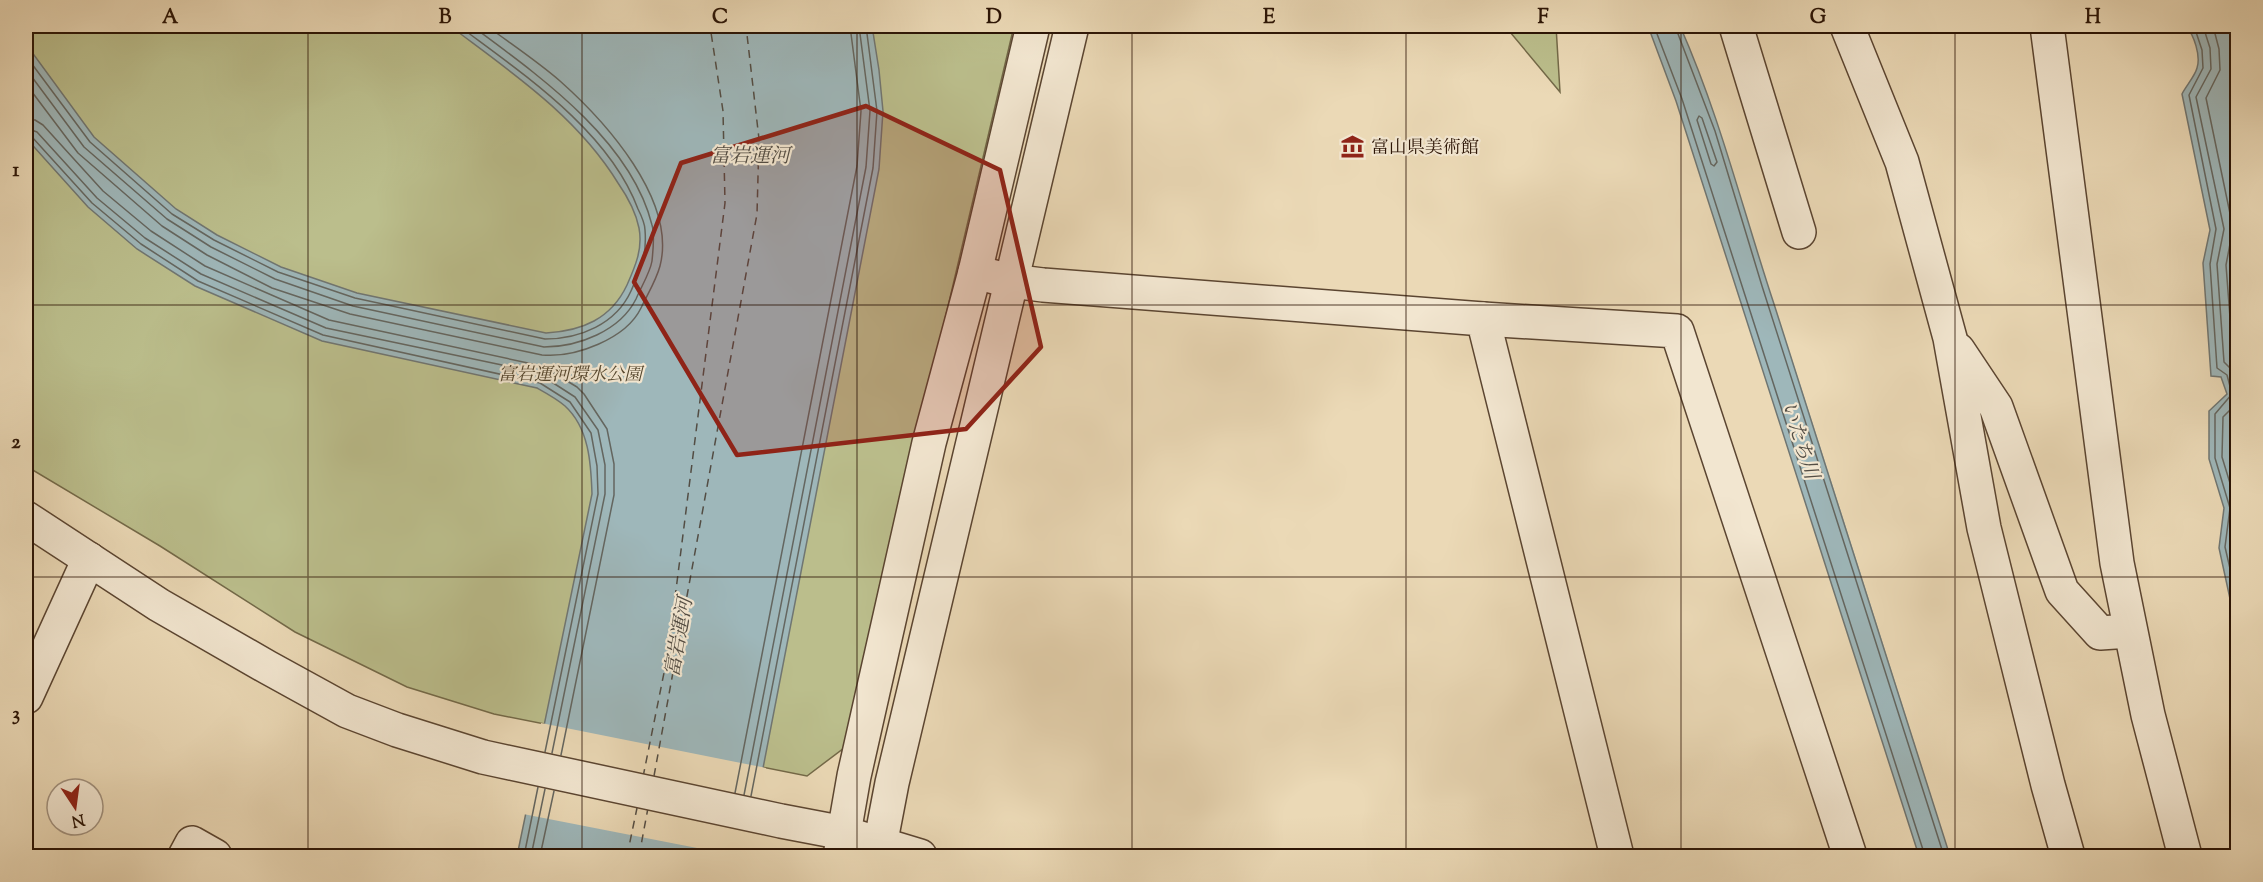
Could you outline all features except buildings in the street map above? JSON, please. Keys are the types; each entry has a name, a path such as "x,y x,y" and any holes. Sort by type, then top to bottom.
{"street":[{"path":"842,845 854,776 929,443 975,272 1033,26"},
{"path":"879,850 892,783 1072,26"},
{"path":"1736,26 1799,232"},
{"path":"1847,26 1902,162 1950,338 1984,528 2068,856"},
{"path":"2047,26 2116,563 2148,715 2185,856"},
{"path":"975,272 1010,281 1483,319 1677,331 1850,856"},
{"path":"1483,319 1617,856"},
{"path":"1950,338 1996,407 2062,591 2100,633 2130,631"},
{"path":"26,518 159,605 267,668 348,711 397,730 483,757 781,821 842,845 920,856"},
{"path":"26,697 89,559"},
{"path":"185,856 192,843 215,856"}],"highlighted area":[{"path":"866,106 1000,170 1041,347 966,429 737,455 634,282 681,163"}],"green space":[{"name":"富岩運河環水公園","path":"26,26 1014,26 844,748 807,776 494,714 407,687 295,632 160,546 26,466"},
{"path":"1505,26 1556,26 1560,92"}],"water":[{"name":"富岩運河","path":"450,26 872,26 883,111 879,169 746,856 517,856 592,494 591,470 584,435 565,406 537,388 322,341 195,286 137,249 88,207 26,138 26,44 94,137 176,209 217,235 281,267 357,293 546,333 572,329 594,321 613,307 627,285 635,265 640,236 638,222 631,205 602,159 563,116 519,78"},
{"name":"いたち川","path":"1648,26 1680,26 1707,94 1950,856 1919,856 1676,101"},
{"path":"2186,26 2237,26 2237,631 2219,548 2224,508 2209,459 2209,411 2227,394 2221,377 2211,376 2203,263 2210,230 2182,94 2196,71 2198,58 2194,40"}],"pier":[{"path":"541,723 766,768 749,856 738,856 523,814"}],"ferry route":[{"path":"643,777 668,653 725,203 723,111 710,26"},
{"path":"654,776 757,214 759,139 746,26"},
{"path":"627,856 637,808"},
{"path":"639,856 648,808"}],"place":[{"name":"富山県美術館","path":"1353,147"}]}
